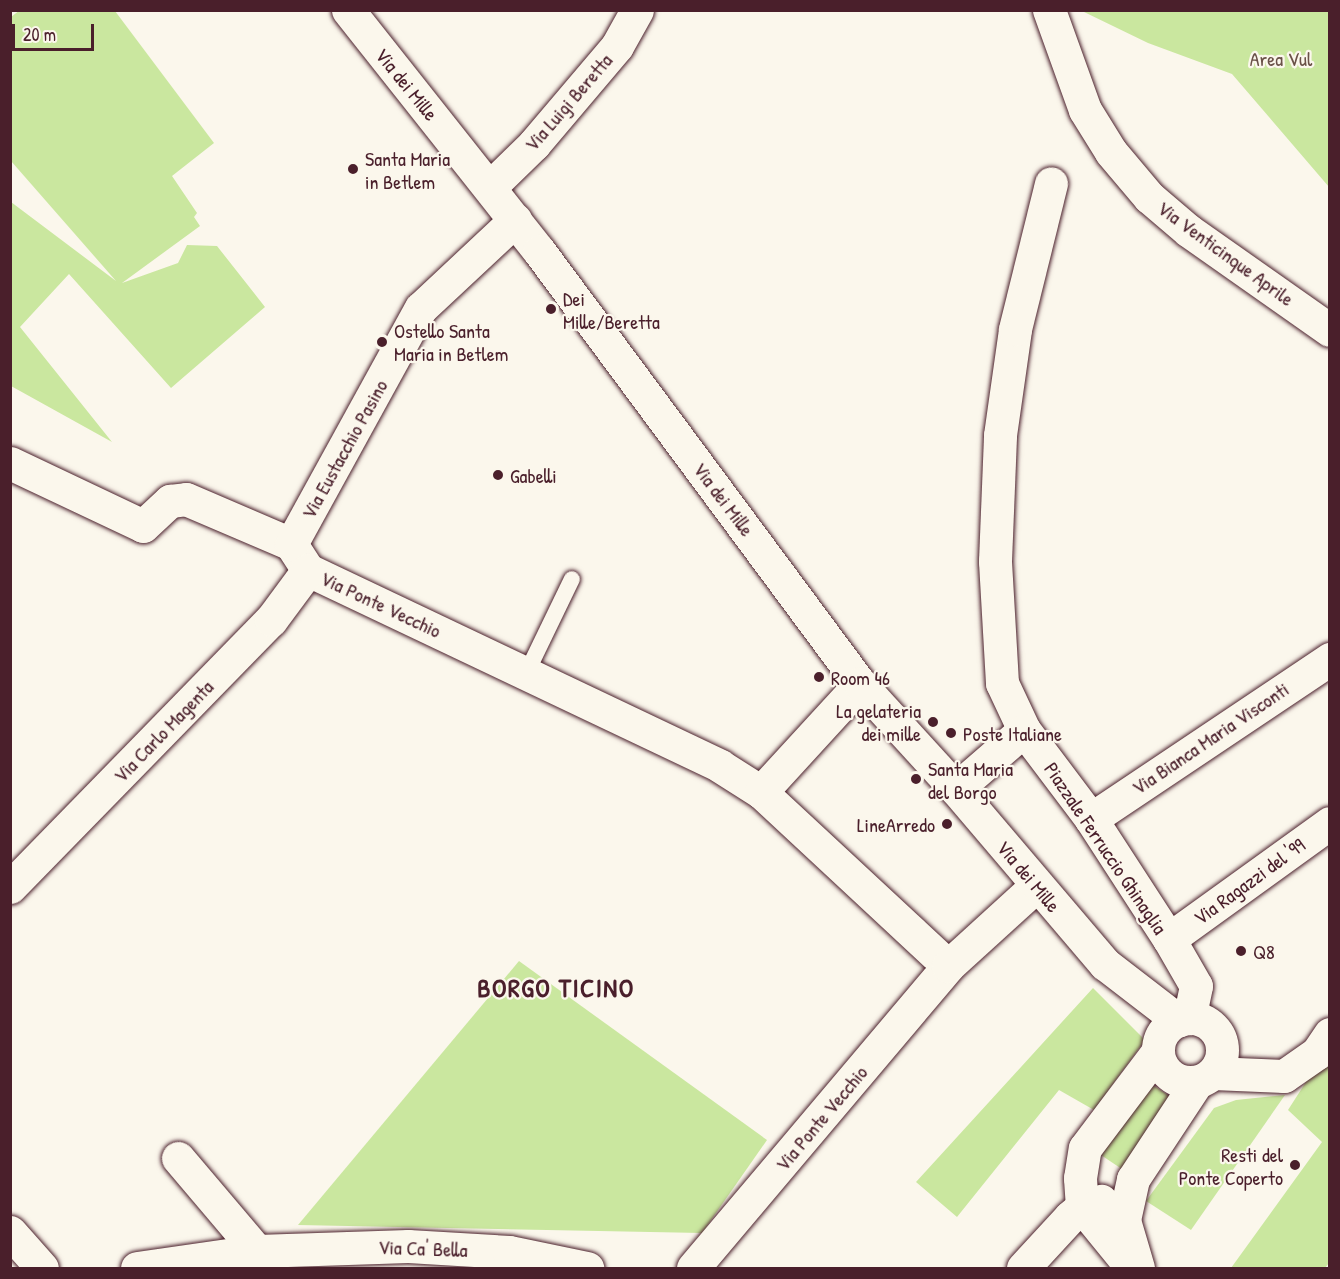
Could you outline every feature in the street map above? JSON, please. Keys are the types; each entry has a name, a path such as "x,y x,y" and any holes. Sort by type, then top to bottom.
{"street":[{"name":"Via dei Mille","path":"348,10 490,187 860,684 956,789 1036,886 1171,1033"},
{"name":"Via Luigi Beretta","path":"490,187 534,144 617,46 637,10"},
{"name":"Via Venticinque Aprile","path":"1049,10 1085,110 1111,152 1149,197 1189,231 1329,330"},
{"name":"Piazzale Ferruccio Ghinaglia","path":"1051,183 1015,329 1000,435 995,561 1002,683 1024,730 1091,819 1169,939 1196,986 1171,1033 1085,1148 1080,1178 1082,1207"},
{"name":"Via Eustacchio Pasino","path":"300,557 421,308 515,220"},
{"name":"Via Ponte Vecchio","path":"10,463 143,526 170,501 186,499 527,672 652,731 761,792 948,966"},
{"name":"Via Carlo Magenta","path":"10,887 271,621 300,557"},
{"name":"Via Bianca Maria Visconti","path":"1091,819 1329,659"},
{"path":"761,792 860,684"},
{"path":"956,789 1024,730"},
{"name":"Via Ragazzi del '99","path":"1169,939 1329,823"},
{"name":"Via Ponte Vecchio","path":"693,1269 948,966 1036,886"},
{"path":"1023,1269 1082,1207 1110,1197 1132,1181 1211,1067 1220,1038 1208,1023 1171,1033 1170,1076 1211,1067 1284,1076 1317,1053 1329,1034"},
{"path":"178,1158 257,1251"},
{"path":"1132,1181 1124,1220 1133,1261"},
{"path":"1082,1207 1133,1261"},
{"path":"10,1232 42,1269"},
{"name":"Via Ca' Bella","path":"137,1269 257,1251 408,1245 509,1252 587,1269"}],"lane":[{"path":"527,672 573,579"}],"green space":[{"path":"20,10 115,11 214,143 172,176 197,213 194,217 200,226 122,283 178,263 187,245 217,246 265,307 171,388 69,274 20,327 112,442 11,386 11,202 116,281 11,161 11,17"},
{"name":"Area Vul","path":"1082,11 1329,11 1329,187 1232,74 1148,43"},
{"path":"519,961 767,1140 702,1233 298,1225"},
{"path":"1093,988 1145,1040 1094,1110 1059,1090 957,1217 916,1182"},
{"path":"1329,1046 1329,1263 1325,1268 1231,1268 1322,1142 1288,1110"},
{"path":"1150,1083 1175,1100 1126,1172 1101,1155"},
{"path":"1285,1095 1191,1230 1146,1201 1214,1108 1236,1100"}],"place":[{"name":"Santa Maria in Betlem","path":"353,169"},
{"name":"Dei Mille/Beretta","path":"551,309"},
{"name":"Ostello Santa Maria in Betlem","path":"382,342"},
{"name":"Gabelli","path":"498,475"},
{"name":"Room 46","path":"819,677"},
{"name":"La gelateria dei mille","path":"933,722"},
{"name":"Poste Italiane","path":"951,733"},
{"name":"Santa Maria del Borgo","path":"916,779"},
{"name":"LineArredo","path":"947,824"},
{"name":"Q8","path":"1241,951"},
{"name":"Resti del Ponte Coperto","path":"1295,1165"}],"district":[{"name":"BORGO TICINO","path":"556,988"}]}
